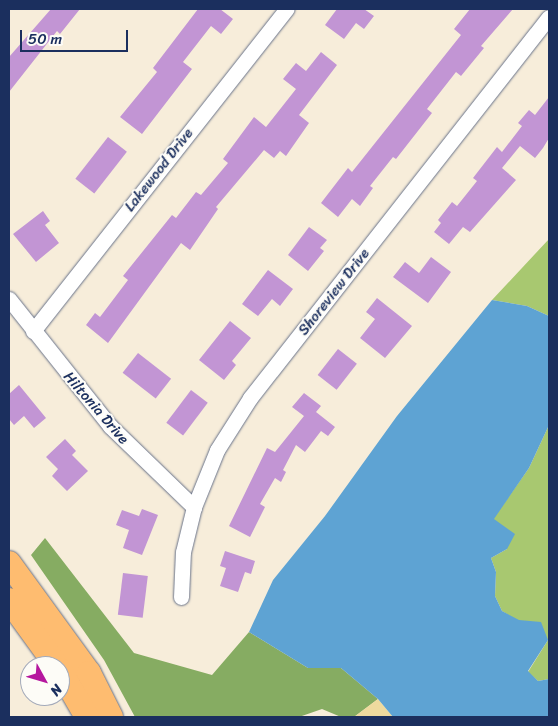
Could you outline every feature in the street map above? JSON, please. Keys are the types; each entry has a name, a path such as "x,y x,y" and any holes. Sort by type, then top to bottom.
{"main road":[{"path":"9,563 89,673 111,717"},
{"path":"9,600 50,656"},
{"path":"70,687 87,717"}],"street":[{"name":"Lakewood Drive","path":"33,331 286,9"},
{"name":"Shoreview Drive","path":"181,597 183,552 194,507 218,450 250,398 549,17"},
{"name":"Hiltonia Drive","path":"9,299 110,426 194,507"}],"green space":[{"path":"549,239 549,316 527,306 492,300"},
{"path":"549,425 549,679 538,681 528,672 548,640 502,611 495,596 496,572 491,558 507,549 493,519 529,468"},
{"path":"45,538 134,653 212,675 249,632 308,668 341,668 378,699 354,717 341,717 322,709 299,717 135,717 104,660 31,555"}],"sand":[{"path":"378,699 393,717 354,717"}],"water":[{"path":"492,300 527,306 549,316 549,425 529,468 494,519 515,534 507,549 491,558 496,572 495,596 502,611 519,620 541,622 548,640 528,671 538,681 549,679 549,717 393,717 378,699 341,668 308,668 249,632 273,580 325,516 397,416"}],"building":[{"path":"51,9 80,9 60,34 57,31 9,92 9,57"},
{"path":"198,9 220,9 233,19 221,34 211,26 183,62 192,69 142,134 120,117 157,72 153,68"},
{"path":"337,9 364,9 374,16 364,29 356,23 344,39 325,25"},
{"path":"470,9 513,9 481,46 484,48 461,76 456,72 427,109 432,113 396,159 393,157 370,186 373,188 360,206 352,199 338,217 321,203 348,168 352,172 461,35 454,29"},
{"path":"321,52 337,65 299,115 309,123 286,156 280,151 274,158 264,150 216,207 218,209 190,250 181,243 108,343 86,325 95,313 100,317 128,280 123,276 172,215 176,218 196,192 201,195 228,163 223,159 254,117 266,127 296,89 283,79 296,63 306,71"},
{"path":"549,97 549,138 543,148 535,158 520,146 502,168 516,180 470,232 463,227 449,244 434,232 441,223 438,220 452,202 457,206 477,181 473,178 497,147 502,152 522,126 518,123 529,110 535,115"},
{"path":"108,137 127,152 94,194 75,179"},
{"path":"43,211 50,221 45,225 59,243 36,262 13,234"},
{"path":"309,227 327,240 320,248 324,251 308,271 288,255"},
{"path":"431,257 451,272 428,303 393,277 405,262 419,273"},
{"path":"268,270 293,289 280,306 272,299 258,316 242,304"},
{"path":"377,298 412,326 385,358 360,338 375,319 366,312"},
{"path":"230,321 251,338 232,361 236,365 224,380 199,360"},
{"path":"338,349 357,364 337,390 318,375"},
{"path":"138,353 171,379 156,399 123,373"},
{"path":"19,385 46,418 34,428 24,416 14,425 9,419 9,394"},
{"path":"191,390 208,403 183,435 166,423"},
{"path":"304,393 321,406 316,412 335,427 328,436 321,431 305,452 296,445 283,470 286,472 281,482 275,478 260,504 265,507 250,537 229,526 267,448 275,452 304,416 292,407"},
{"path":"65,439 76,451 72,455 88,471 67,491 52,476 58,469 46,457"},
{"path":"142,509 158,515 142,555 123,548 129,530 116,525 122,510 139,516"},
{"path":"225,551 255,561 251,574 245,572 238,592 220,586 226,568 220,566"},
{"path":"123,573 148,576 143,618 118,615"}]}
